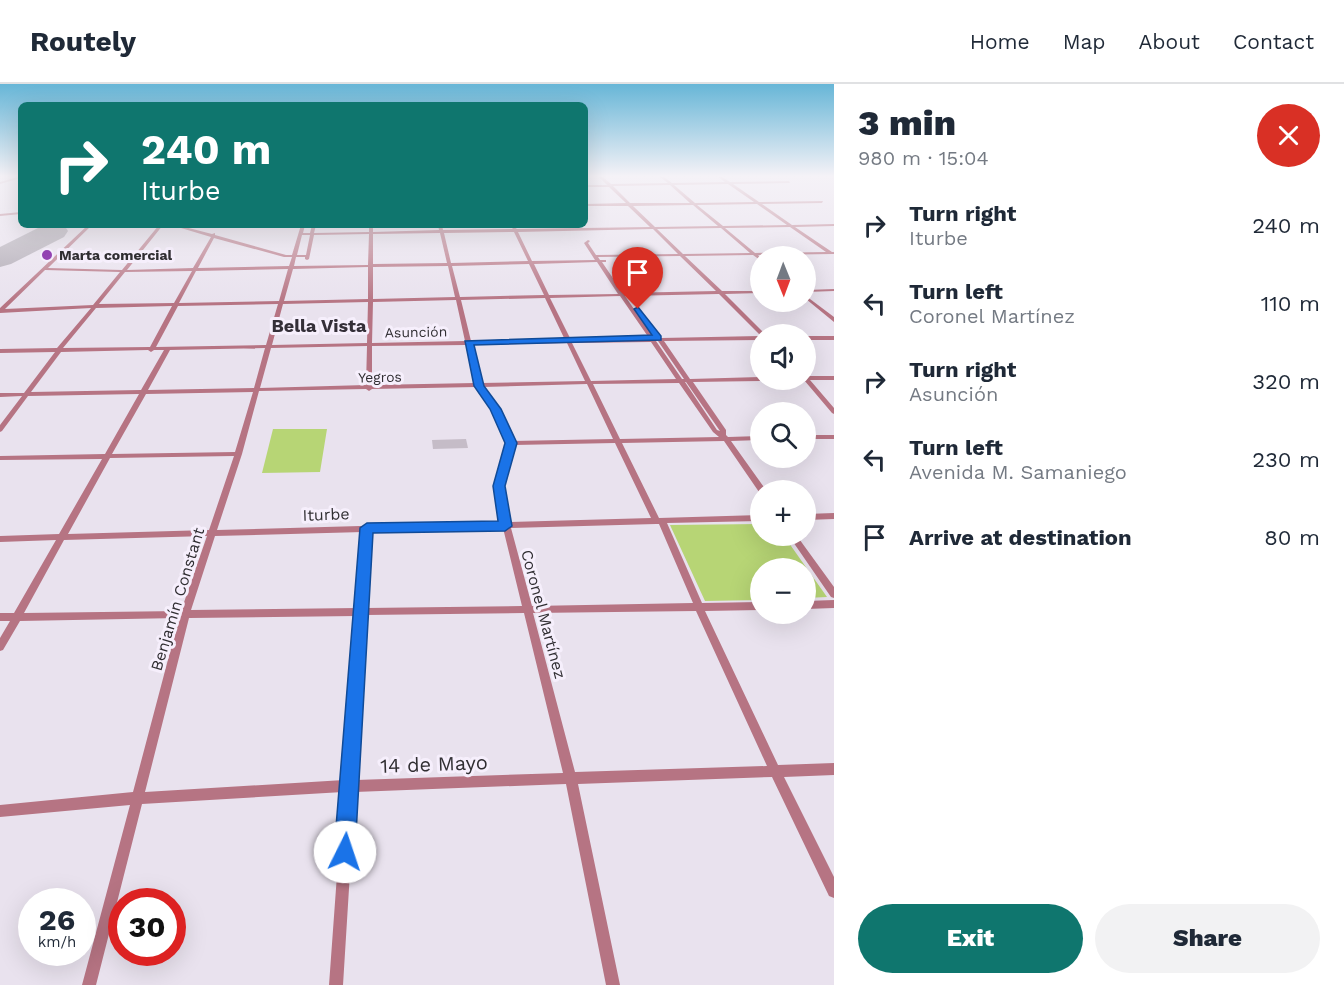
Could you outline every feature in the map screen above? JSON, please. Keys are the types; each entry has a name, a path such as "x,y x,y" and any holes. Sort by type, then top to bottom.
{"street":[{"path":"643,219 753,324"},
{"path":"711,219 750,250"},
{"path":"782,219 833,253"},
{"path":"588,227 834,225"},
{"path":"0,311 87,228"},
{"path":"0,430 59,350 159,228"},
{"path":"185,228 286,256 306,266 533,262 750,253"},
{"path":"151,350 215,228"},
{"name":"Benjamín Constant","path":"89,985 185,614 238,453 302,228"},
{"path":"306,266 313,228"},
{"path":"369,389 371,228"},
{"path":"301,234 371,233 441,228 547,228"},
{"path":"441,228 479,386 495,409 511,443 724,436 750,437"},
{"path":"579,228 588,241 586,243 600,259 685,381 715,430 724,436 755,480"},
{"path":"516,229 589,383 659,521 774,771 834,891"},
{"path":"816,253 833,253"},
{"path":"43,269 125,271 194,269 294,261 308,256"},
{"path":"816,291 834,290"},
{"path":"0,311 174,304 750,292"},
{"path":"816,305 834,320"},
{"name":"Asunción","path":"0,351 167,350 655,338 750,338"},
{"path":"816,338 834,338"},
{"path":"0,647 59,537 167,350"},
{"path":"816,379 834,378"},
{"name":"Yegros","path":"0,395 750,379"},
{"path":"815,390 834,412"},
{"path":"816,437 834,437"},
{"name":"Coronel Martínez","path":"511,443 499,486 505,526 571,780 613,985"},
{"path":"0,458 238,453"},
{"path":"816,517 834,516"},
{"name":"Iturbe","path":"0,539 750,518"},
{"path":"336,985 367,528"},
{"path":"800,546 834,594"},
{"path":"816,605 834,604"},
{"path":"0,617 750,606"},
{"name":"14 de Mayo","path":"0,811 137,798 349,786 834,770"}],"shaded area":[{"path":"42,228 70,228 0,266 0,249"}],"green space":[{"path":"273,429 327,429 320,472 262,473"},
{"path":"750,524 750,546 791,546 800,558 750,558 750,600 705,601 670,525"},
{"path":"816,581 827,597 816,598"}],"building":[{"path":"466,439 468,448 433,449 432,440"}],"runway":[{"path":"0,258 54,231"}],"place":[{"name":"Marta comercial","path":"47,255"}],"district":[{"name":"Bella Vista","path":"319,326"}],"route":[{"path":"345,852 367,528 505,526 499,486 511,443 501,419 479,386 468,343 658,338 638,309"}]}
